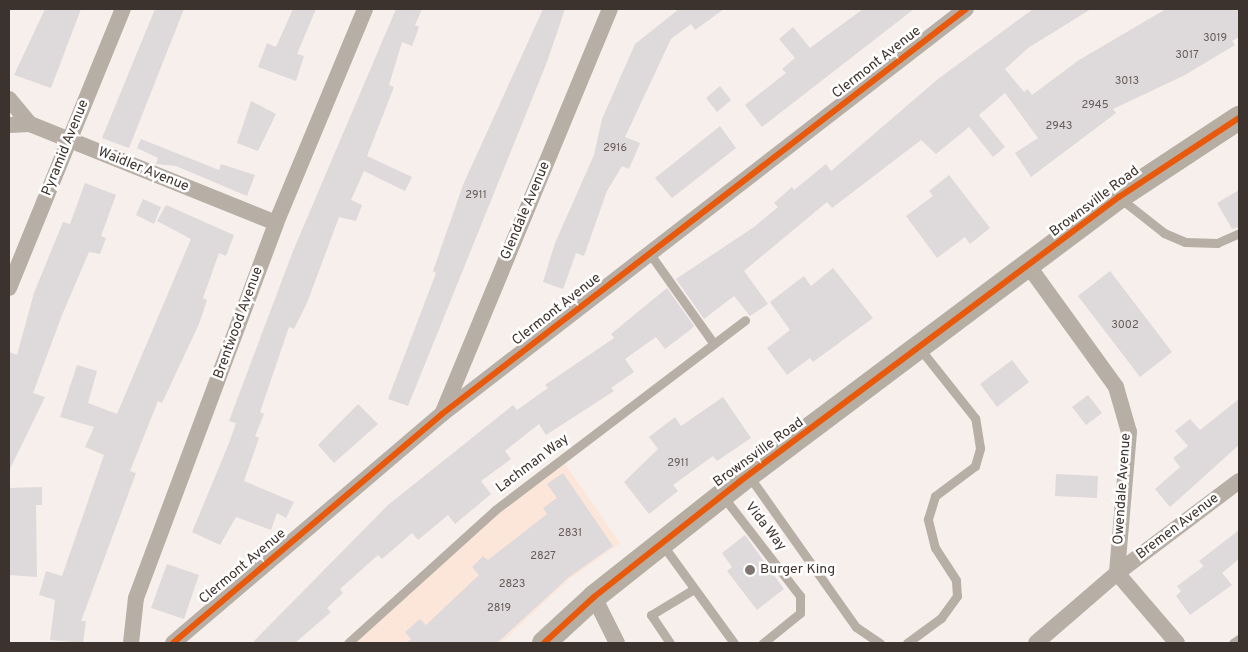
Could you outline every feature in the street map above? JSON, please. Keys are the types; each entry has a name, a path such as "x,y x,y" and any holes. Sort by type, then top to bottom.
{"main road":[{"name":"Brownsville Road","path":"544,643 594,598 748,475 921,350 1030,268 1119,197 1239,118"}],"street":[{"name":"Pyramid Avenue","path":"9,288 123,9"},
{"name":"Brentwood Avenue","path":"131,643 136,598 276,223 365,9"},
{"name":"Glendale Avenue","path":"442,414 610,9"},
{"name":"Clermont Avenue","path":"173,643 442,414 966,9"},
{"path":"9,99 30,124"},
{"name":"Waidler Avenue","path":"9,125 30,124 276,223"},
{"name":"Owendale Avenue","path":"1030,268 1116,388 1125,408 1129,432 1117,573"},
{"name":"Bremen Avenue","path":"1117,573 1239,480"},
{"path":"1036,643 1117,573 1177,643"},
{"path":"594,598 617,643"}],"lane":[{"path":"1119,197 1164,233 1184,242 1217,243 1239,233"},
{"path":"650,254 714,344"},
{"name":"Lachman Way","path":"348,643 495,510 744,320"},
{"path":"906,643 941,618 957,596 956,580 935,548 928,520 935,496 974,466 980,448 974,418 921,350"},
{"path":"748,475 856,627 880,643"},
{"name":"Vida Way","path":"722,495 800,596 800,613 763,643"},
{"path":"661,544 734,643"},
{"path":"670,643 651,615 694,589"},
{"path":"1233,643 1239,639"}],"shaded area":[{"path":"565,464 620,543 568,580 501,643 353,643 501,510"}],"building":[{"path":"45,9 81,9 51,88 14,75"},
{"path":"155,9 184,9 129,148 102,138"},
{"path":"293,9 316,9 297,54 304,56 296,81 258,67 267,43 276,47"},
{"path":"396,9 422,9 415,25 419,27 412,46 402,42 389,85 394,87 367,156 412,177 405,191 364,171 351,200 362,205 356,221 339,217 307,303 294,329 289,327 260,412 264,414 255,436 259,438 244,481 294,502 286,518 277,513 271,530 236,517 220,545 192,532 229,443 236,423 229,421 293,251"},
{"path":"543,9 565,9 547,62 408,406 388,399 436,273 433,271 463,185"},
{"path":"679,9 724,9 695,30 691,24 671,39 625,137 640,143 629,169 622,166 607,191 584,256 576,253 563,289 543,282 555,243 594,155 602,119 635,44"},
{"path":"863,9 914,9 762,127 745,105 786,73 782,69 795,58 779,39 793,27 810,48"},
{"path":"1033,9 1091,9 1028,48 1005,69 1024,92 1028,89 1032,95 1079,60 1166,9 1239,9 1239,37 1232,41 1235,45 1185,75 1113,109 1116,113 1031,177 1015,153 1038,138 1005,93 979,115 1005,147 993,157 969,127 936,154 921,140 832,208 827,202 744,271 768,304 750,316 734,296 704,319 676,279 754,227 778,207 774,203 792,187 794,190 826,164 831,171 938,79"},
{"path":"720,86 731,100 717,112 706,98"},
{"path":"251,101 276,114 258,151 237,143"},
{"path":"720,126 736,148 672,198 655,178"},
{"path":"141,139 219,170 221,164 255,175 247,196 176,166 156,164 158,158 137,148"},
{"path":"949,175 990,228 970,244 965,237 937,258 906,216 933,196 929,191"},
{"path":"85,183 116,195 101,236 106,238 100,254 89,252 62,315 33,393 45,397 9,471 9,352 17,355 34,293 63,222 70,224"},
{"path":"1239,190 1239,227 1232,229 1217,203"},
{"path":"143,199 161,207 154,224 136,215"},
{"path":"166,205 234,235 226,256 219,253 203,298 207,300 199,324 162,403 158,401 130,471 136,473 81,621 86,621 83,643 50,640 55,600 39,595 46,571 62,576 104,455 85,447 94,427 60,417 77,365 97,371 88,403 117,414 191,239 157,221"},
{"path":"833,268 873,318 813,362 810,358 787,375 767,348 790,330 770,302 804,276 811,286"},
{"path":"1110,271 1172,352 1140,377 1078,296"},
{"path":"667,288 694,326 690,330 665,349 656,337 625,359 634,372 611,388 614,391 546,435 539,424 505,451 511,459 481,481 491,494 455,524 448,515 418,540 412,533 382,559 378,555 340,589 343,593 327,608 331,612 295,643 252,643 388,505 513,405 517,410 548,388 545,385 614,338 611,334"},
{"path":"1012,360 1029,382 997,407 980,384"},
{"path":"1088,395 1102,413 1086,425 1072,407"},
{"path":"723,397 751,438 717,461 713,456 673,485 678,491 649,514 624,482 658,449 649,437 675,417 681,426"},
{"path":"1239,399 1239,445 1170,507 1155,489 1180,467 1173,458 1188,446 1175,431 1190,419 1200,430"},
{"path":"358,404 378,424 334,463 318,445"},
{"path":"563,473 613,546 569,577 497,643 406,643 411,639 405,632 420,619 426,625 479,575 472,567 483,556 488,560 547,514 543,508 557,498 547,484"},
{"path":"1056,474 1098,476 1097,498 1055,496"},
{"path":"42,487 42,505 36,505 37,577 9,575 9,488"},
{"path":"1239,530 1239,559 1222,573 1232,585 1190,615 1176,596 1181,591 1177,586 1204,566 1199,561"},
{"path":"745,535 784,589 757,610 727,571 732,567 722,553"},
{"path":"167,564 199,575 184,619 151,608"}],"cycle path":[{"path":"173,643 442,414 966,9"},
{"path":"544,643 594,597 739,482 1119,197 1239,118"}],"place":[{"name":"Burger King","path":"750,570"}]}
